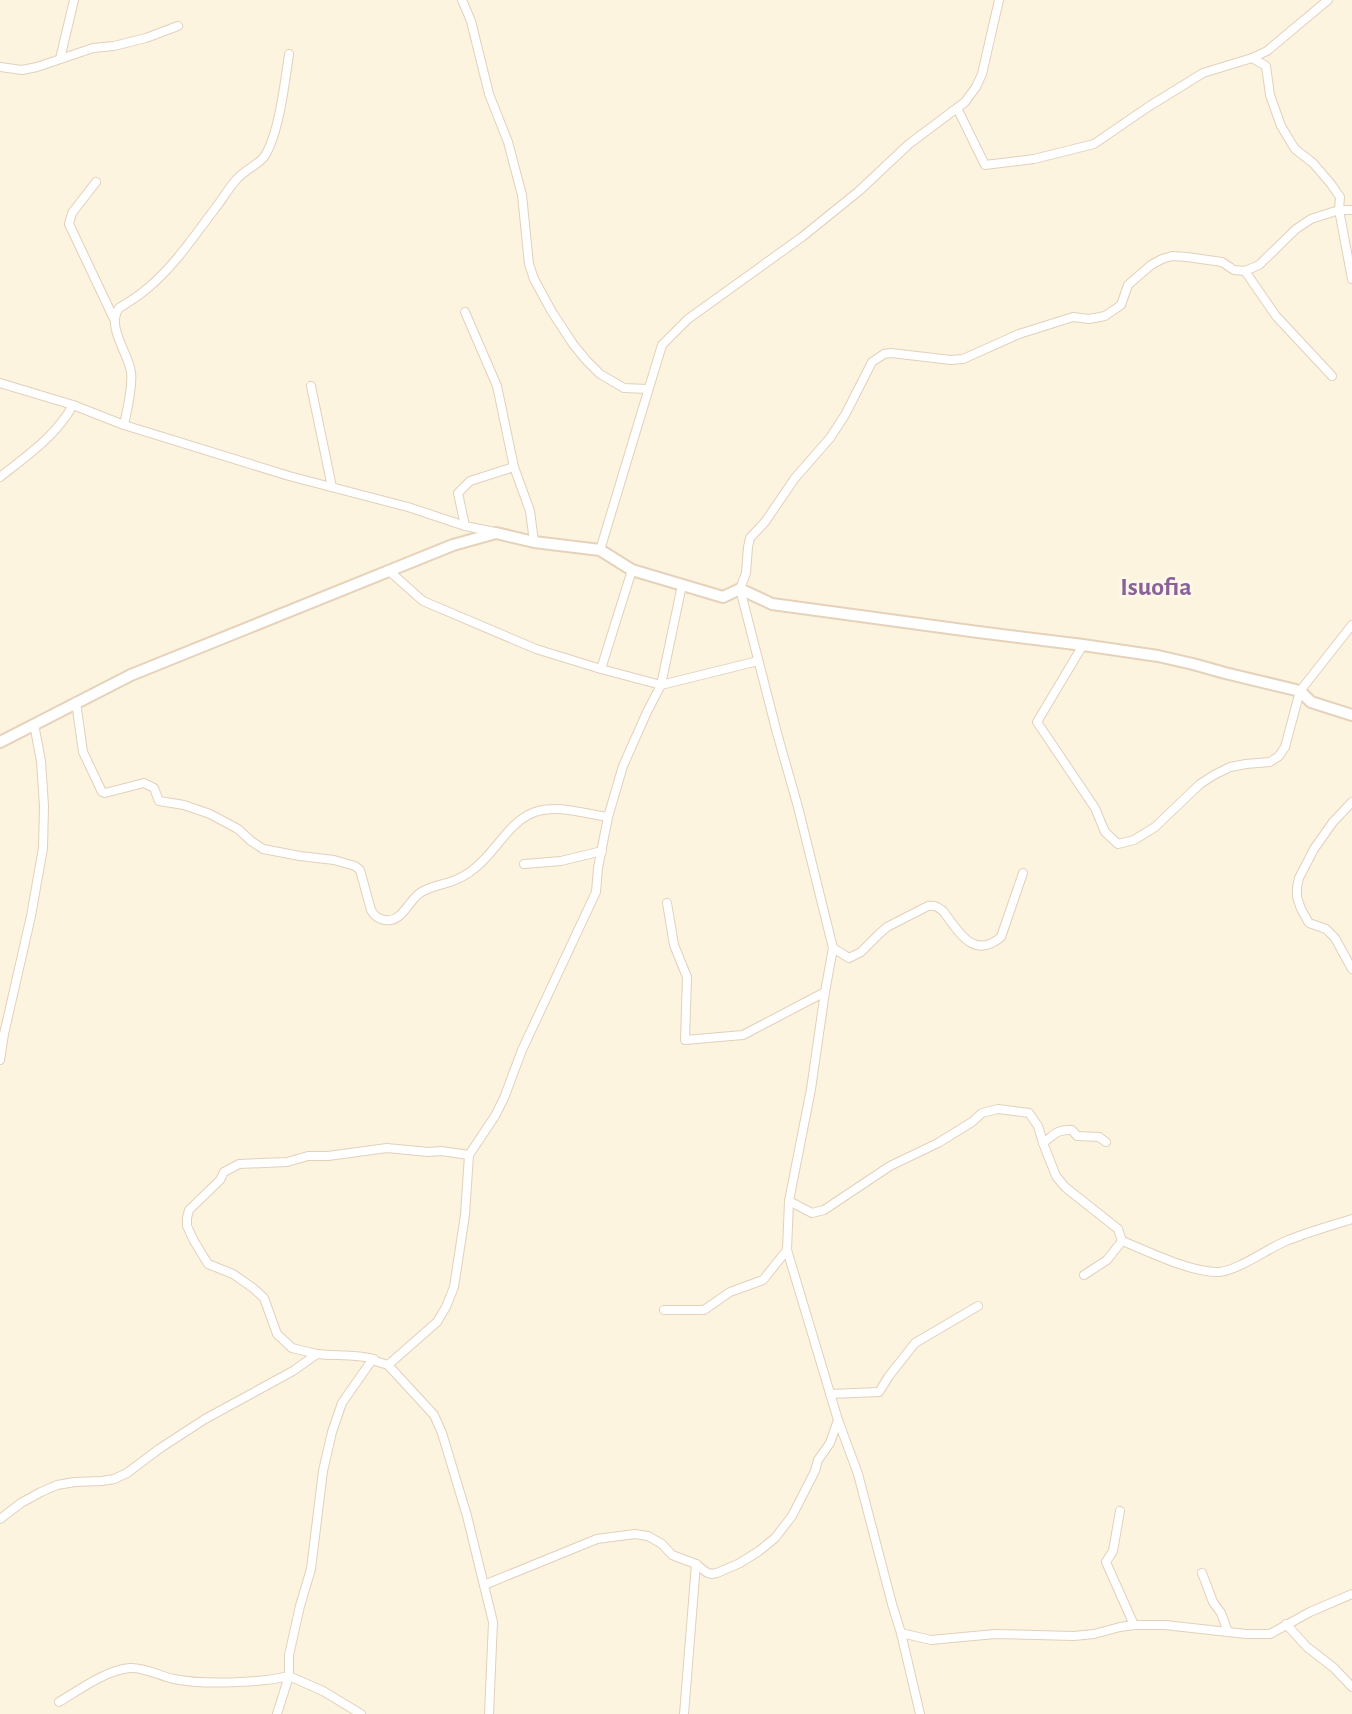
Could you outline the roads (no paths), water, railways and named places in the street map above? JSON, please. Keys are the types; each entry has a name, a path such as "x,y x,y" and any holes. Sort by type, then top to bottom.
{"main road":[{"path":"0,742 142,671 388,570 453,545 496,532 534,542 600,550 632,570 723,597 740,589 772,604 1083,645 1182,661 1300,692 1311,702 1352,716"}],"street":[{"path":"60,59 74,0"},
{"path":"462,0 471,21 489,94 508,142 522,195 529,264 534,279 552,312 586,360 600,374 624,388 648,389"},
{"path":"600,550 662,345 688,319 802,237 859,191 909,144 965,102 982,74 999,0"},
{"path":"957,108 985,165 1034,159 1094,144 1148,106 1203,73 1268,51 1328,0"},
{"path":"0,67 22,69 37,67 93,48 114,46 146,38 178,26"},
{"path":"114,319 119,308 148,288 173,263 236,179 263,159 276,125 290,54"},
{"path":"1252,58 1266,66 1270,95 1281,126 1295,149 1313,163 1340,197 1339,210 1352,279"},
{"path":"96,182 72,213 69,224 114,319 131,373 124,425"},
{"path":"920,1714 902,1633 892,1604 858,1474 838,1420 787,1250 789,1201 811,1089 833,948 801,817 740,589 746,573 750,538 765,522 795,478 830,438 845,415 872,362 884,354 963,359 1019,334 1073,317 1089,319 1104,316 1121,305 1128,285 1151,265 1162,259 1172,256 1222,262 1234,270 1245,271 1259,265 1296,229 1311,219 1339,210 1352,210"},
{"path":"1245,271 1276,316 1332,376"},
{"path":"465,312 497,386 514,466 530,511 534,542"},
{"path":"0,384 73,405 124,425 289,476 408,507 465,526 496,532"},
{"path":"310,386 332,487"},
{"path":"0,477 45,441 60,426 73,405"},
{"path":"465,526 458,493 470,481 514,466"},
{"path":"388,570 423,601 536,649 661,685 758,661"},
{"path":"602,669 632,570"},
{"path":"388,1365 437,1322 454,1287 465,1215 469,1155 504,1098 522,1050 596,892 608,817 623,766 661,685 682,585"},
{"path":"1083,645 1037,722 1095,808 1105,832 1118,844 1134,840 1155,827 1200,784 1214,775 1230,767 1270,762 1279,756 1285,747 1300,692 1352,625"},
{"path":"76,702 83,752 102,792 144,783 154,788 159,801 184,805 210,814 238,829 263,849 334,860 356,866 360,870 370,910 383,920 394,920 421,892 454,881 475,868 495,849 511,827 530,814 555,809 608,817"},
{"path":"0,1060 3,1034 32,916 43,848 44,806 41,761 34,724"},
{"path":"1352,802 1333,822 1314,849 1296,886 1301,909 1309,923 1326,929 1335,938 1352,969"},
{"path":"524,864 561,861 602,852"},
{"path":"833,948 849,958 861,952 887,927 928,906 939,907 965,941 983,945 994,942 1001,937 1023,873"},
{"path":"667,903 674,945 687,977 685,1040 742,1035 825,992"},
{"path":"789,1201 812,1213 824,1210 890,1166 938,1143 982,1113 998,1110 1029,1113 1038,1126 1056,1176 1065,1187 1118,1229 1122,1241"},
{"path":"1043,1143 1057,1131 1064,1130 1072,1130 1077,1136 1100,1137 1106,1142"},
{"path":"469,1155 456,1152 387,1148 328,1156 308,1156 287,1162 239,1164 224,1172 220,1180 189,1210 186,1218 194,1242 208,1264 233,1274 264,1298 277,1334 292,1348 317,1354 352,1354 388,1365 434,1415 442,1433 467,1516 493,1622 489,1714"},
{"path":"1122,1241 1176,1262 1205,1271 1221,1272 1284,1242 1352,1219"},
{"path":"1084,1275 1107,1260 1122,1241"},
{"path":"664,1310 704,1310 730,1292 763,1280 787,1250"},
{"path":"830,1394 879,1392 915,1343 978,1306"},
{"path":"0,1519 21,1503 57,1485 114,1479 127,1473 205,1419 293,1371 317,1354"},
{"path":"277,1714 289,1676 289,1655 311,1569 323,1472 332,1432 342,1403 372,1360"},
{"path":"484,1585 597,1539 635,1534 648,1536 662,1544 672,1555 696,1564 706,1572 717,1573 740,1563 775,1538 792,1516 815,1471 818,1460 830,1443 838,1420"},
{"path":"1120,1511 1113,1551 1106,1562 1134,1625"},
{"path":"684,1714 696,1564"},
{"path":"1202,1573 1228,1632"},
{"path":"902,1633 931,1640 995,1634 1074,1636 1095,1634 1134,1625 1165,1625 1270,1634 1286,1624 1352,1594"},
{"path":"1286,1624 1307,1647 1334,1668 1352,1687"},
{"path":"59,1702 107,1675 132,1668 176,1680 197,1682 274,1680 289,1676 323,1691 361,1714"}],"district":[{"name":"Isuofia","path":"1156,587"}]}
